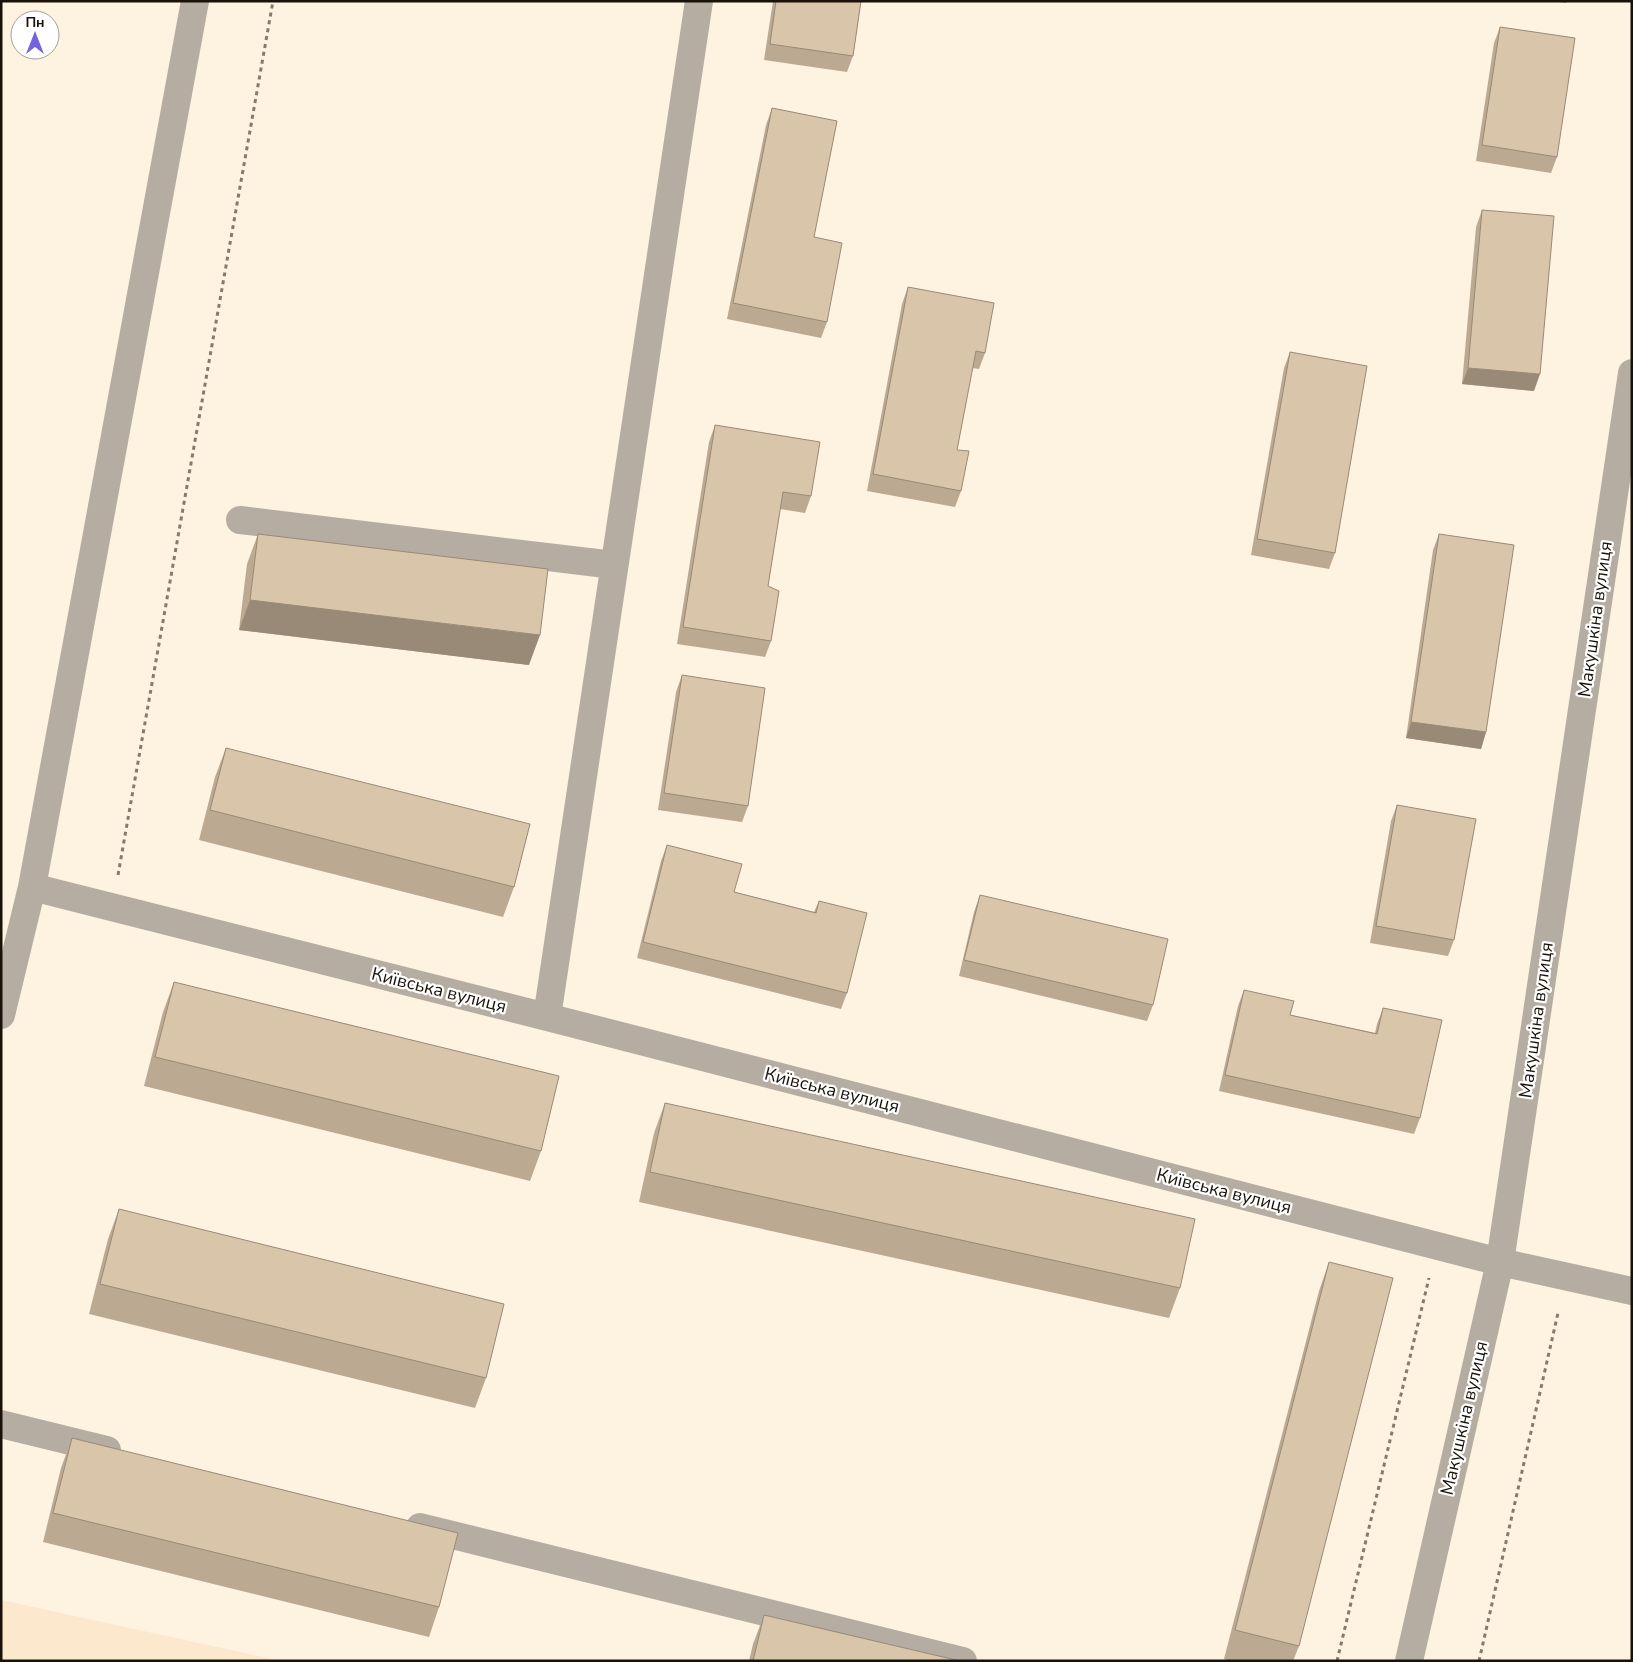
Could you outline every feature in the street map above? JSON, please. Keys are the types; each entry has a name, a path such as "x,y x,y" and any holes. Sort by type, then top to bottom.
{"street":[{"path":"1,1015 32,887 195,1"},
{"path":"546,1017 699,1"},
{"name":"Макушкіна вулиця","path":"1409,1661 1500,1262 1632,373"},
{"path":"240,520 614,565"},
{"name":"Київська вулиця","path":"32,887 1500,1262 1632,1291"},
{"path":"1,1424 126,1455"},
{"path":"396,1521 963,1661"}],"path":[{"path":"113,907 273,1"},
{"path":"1337,1661 1430,1272"},
{"path":"1479,1661 1558,1312"}],"shaded area":[{"path":"1,1600 281,1661 1,1661"}],"building":[{"path":"776,1 861,1 853,56 770,44"},
{"path":"1500,27 1575,38 1557,157 1482,145"},
{"path":"772,108 837,121 814,237 842,243 827,322 733,303"},
{"path":"1482,210 1554,216 1540,374 1468,368"},
{"path":"908,287 994,303 985,353 976,351 957,450 969,451 961,491 873,474"},
{"path":"1290,352 1367,366 1335,553 1257,539"},
{"path":"715,425 820,442 811,496 783,492 768,586 779,591 771,641 683,627"},
{"path":"258,534 548,569 540,635 250,600"},
{"path":"1439,534 1514,545 1486,732 1411,722"},
{"path":"682,675 765,688 748,806 664,793"},
{"path":"226,748 530,824 514,887 210,810"},
{"path":"1397,805 1476,819 1454,940 1376,926"},
{"path":"667,845 742,864 734,892 816,913 819,901 867,913 847,993 643,942"},
{"path":"980,895 1168,939 1153,1005 964,960"},
{"path":"174,982 559,1076 541,1151 155,1057"},
{"path":"1244,990 1294,1001 1290,1015 1377,1034 1383,1008 1442,1020 1420,1118 1225,1075"},
{"path":"665,1103 1195,1219 1180,1288 650,1172"},
{"path":"119,1209 504,1304 486,1378 100,1284"},
{"path":"1329,1262 1393,1278 1299,1646 1235,1630"},
{"path":"72,1438 458,1533 439,1607 53,1513"},
{"path":"764,1615 960,1661 753,1661"}]}
